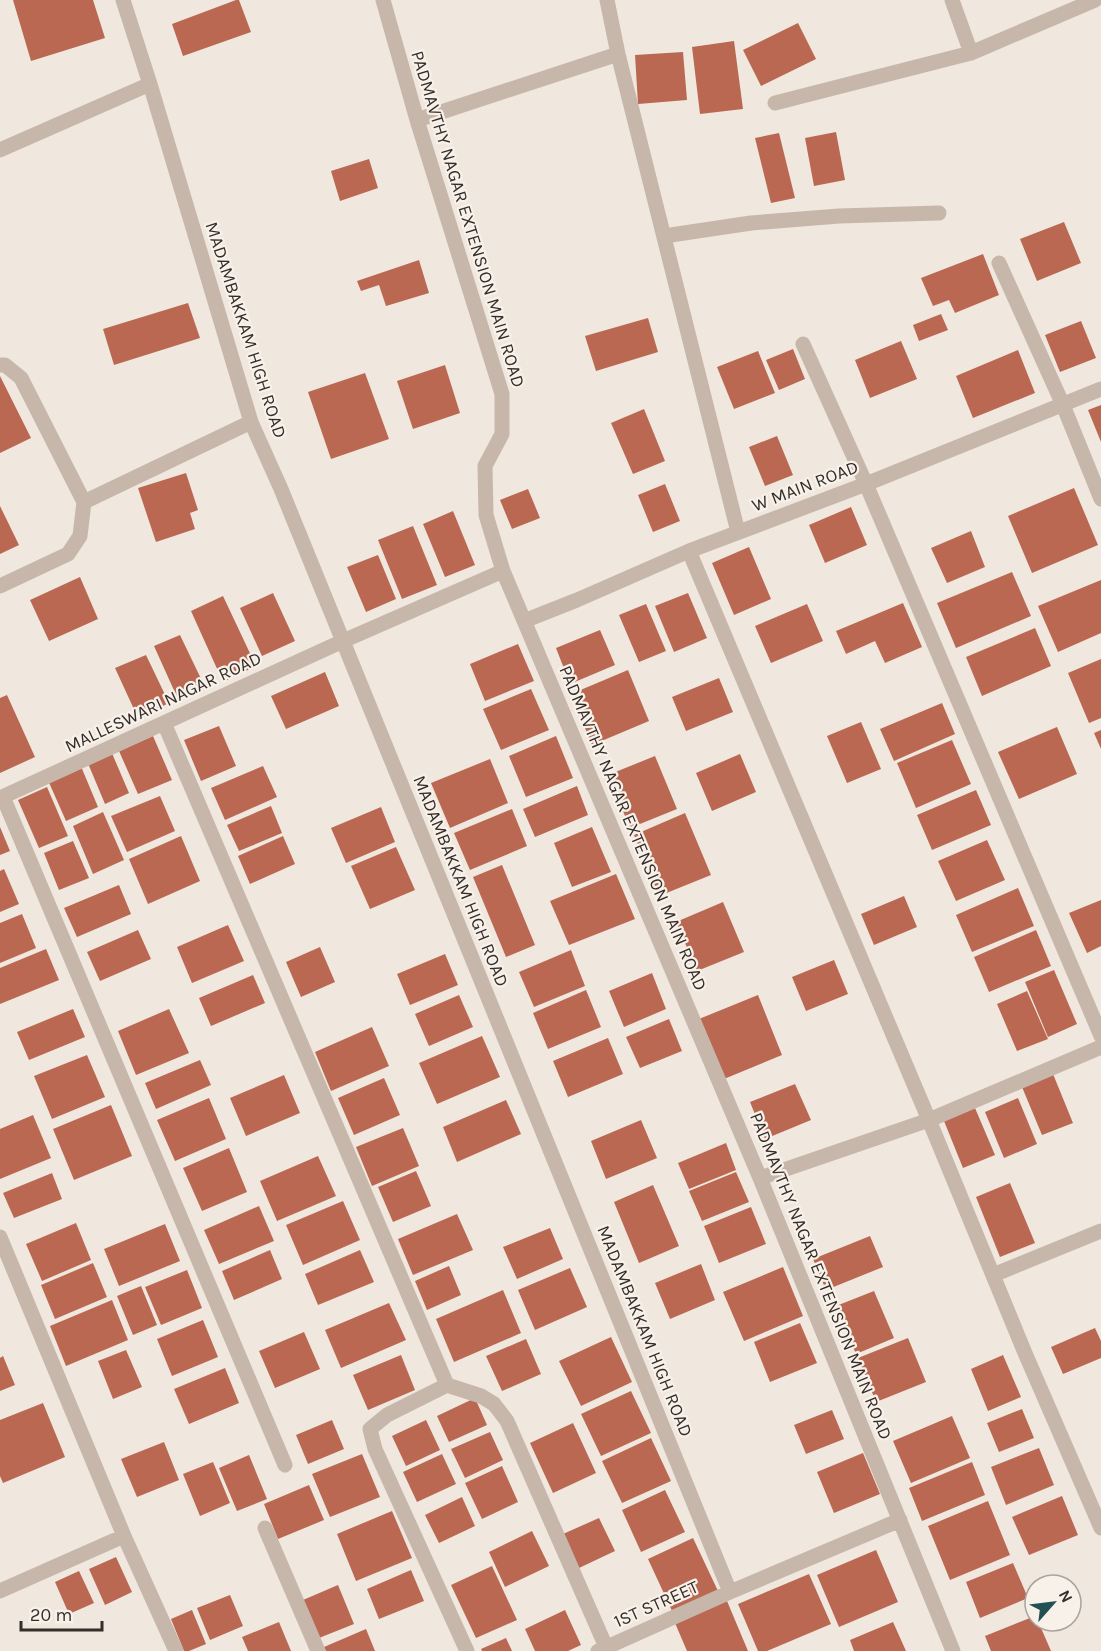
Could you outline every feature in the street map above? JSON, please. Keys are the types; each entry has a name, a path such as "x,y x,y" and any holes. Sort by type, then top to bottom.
{"street":[{"name":"MADAMBAKKAM HIGH ROAD","path":"123,0 251,422 281,489 730,1592"},
{"name":"PADMAVTHY NAGAR EXTENSION MAIN ROAD","path":"383,0 417,120 502,394 502,434 485,466 486,515 503,571 760,1178 953,1651"},
{"path":"607,0 618,54 738,532"},
{"path":"952,0 971,53"},
{"path":"775,103 971,53 1095,0"},
{"path":"417,120 618,54"},
{"path":"0,150 150,84"},
{"path":"664,236 762,222 839,216 939,213"},
{"path":"999,263 1063,405 1101,499"},
{"path":"803,344 866,484 1101,1036"},
{"path":"0,365 5,365 21,378 84,501 80,536 68,554 0,586"},
{"name":"W MAIN ROAD","path":"524,621 689,551 866,484 1101,389"},
{"path":"84,501 251,422"},
{"path":"689,551 1025,1353 1101,1528"},
{"name":"MALLESWARI NAGAR ROAD","path":"1,797 343,641 503,571"},
{"path":"164,723 447,1385"},
{"path":"1,797 285,1465"},
{"path":"760,1178 929,1120 1101,1047"},
{"path":"993,1275 1101,1231"},
{"path":"0,1237 124,1536 176,1651"},
{"path":"467,1651 375,1449 370,1430 387,1415 447,1385 481,1396 494,1404 507,1421 602,1649"},
{"path":"730,1592 900,1520"},
{"path":"266,1528 318,1651"},
{"path":"0,1591 124,1536"},
{"name":"1ST STREET","path":"602,1649 730,1592"}],"building":[{"path":"13,0 93,0 105,38 31,61"},
{"path":"239,0 251,32 183,56 172,24"},
{"path":"798,23 816,59 761,86 743,50"},
{"path":"734,41 743,109 700,114 692,47"},
{"path":"683,52 687,100 638,104 635,55"},
{"path":"836,132 845,180 814,186 805,138"},
{"path":"779,133 795,198 771,203 755,138"},
{"path":"369,159 378,188 340,201 331,171"},
{"path":"1064,222 1081,263 1037,281 1020,239"},
{"path":"983,254 999,295 955,313 949,300 933,306 921,278"},
{"path":"419,260 429,293 386,306 379,285 361,291 357,281"},
{"path":"188,303 200,338 114,365 103,329"},
{"path":"941,314 948,330 919,341 913,325"},
{"path":"648,318 658,352 596,371 585,336"},
{"path":"1081,321 1096,358 1060,372 1045,335"},
{"path":"901,341 917,379 870,398 855,360"},
{"path":"793,349 805,379 779,390 766,360"},
{"path":"1018,350 1035,393 973,418 956,376"},
{"path":"758,351 775,393 734,409 717,367"},
{"path":"445,365 460,413 413,429 397,381"},
{"path":"365,373 389,439 331,459 308,392"},
{"path":"0,376 31,438 0,453"},
{"path":"1101,405 1101,442 1088,410"},
{"path":"644,409 665,461 633,474 611,423"},
{"path":"777,436 793,475 765,486 749,447"},
{"path":"186,473 198,510 190,513 195,529 156,542 138,488"},
{"path":"665,484 680,521 653,532 638,495"},
{"path":"1074,488 1098,545 1032,573 1008,516"},
{"path":"528,489 540,518 512,529 500,500"},
{"path":"0,506 19,545 0,554"},
{"path":"851,507 867,545 825,563 809,525"},
{"path":"453,511 475,565 445,577 423,524"},
{"path":"413,526 437,585 402,599 378,540"},
{"path":"971,531 985,567 947,583 931,548"},
{"path":"749,547 771,599 734,615 712,563"},
{"path":"378,555 396,599 366,612 347,567"},
{"path":"1012,572 1031,616 956,648 937,603"},
{"path":"80,577 98,619 49,641 30,600"},
{"path":"1101,580 1101,633 1058,652 1038,606"},
{"path":"273,593 295,641 262,656 240,608"},
{"path":"688,593 707,638 674,652 655,606"},
{"path":"223,596 256,666 223,682 191,611"},
{"path":"903,603 922,647 885,663 875,641 846,654 836,631"},
{"path":"646,604 666,651 639,662 619,615"},
{"path":"807,604 823,641 771,663 755,626"},
{"path":"1035,628 1051,666 982,696 966,657"},
{"path":"600,630 615,665 570,684 556,648"},
{"path":"180,635 204,685 177,697 154,646"},
{"path":"518,644 534,681 485,701 470,664"},
{"path":"146,655 169,703 138,718 115,668"},
{"path":"1101,659 1101,718 1089,723 1068,673"},
{"path":"628,670 649,721 592,745 571,694"},
{"path":"325,672 339,706 286,729 271,696"},
{"path":"719,678 733,712 686,731 672,697"},
{"path":"531,689 549,730 501,750 483,709"},
{"path":"7,695 35,757 0,773 0,698"},
{"path":"942,703 955,734 894,761 880,729"},
{"path":"861,722 881,769 847,783 827,736"},
{"path":"219,726 236,766 201,781 184,740"},
{"path":"1057,727 1077,774 1019,799 998,752"},
{"path":"1101,730 1101,749 1094,733"},
{"path":"153,736 172,780 138,794 119,751"},
{"path":"556,736 573,778 526,797 509,756"},
{"path":"952,740 971,784 916,808 897,763"},
{"path":"111,751 129,793 105,804 87,761"},
{"path":"740,754 756,792 712,811 696,773"},
{"path":"655,756 677,809 630,828 608,775"},
{"path":"490,759 508,803 450,828 431,783"},
{"path":"80,764 98,807 66,821 47,778"},
{"path":"263,766 277,797 225,820 211,788"},
{"path":"577,786 588,815 535,837 523,809"},
{"path":"47,787 68,836 39,848 18,800"},
{"path":"976,790 991,825 932,850 917,815"},
{"path":"160,796 175,831 127,852 111,816"},
{"path":"271,806 282,833 239,851 227,825"},
{"path":"381,807 395,842 346,863 331,828"},
{"path":"512,809 527,846 470,870 454,833"},
{"path":"103,812 124,860 93,874 73,826"},
{"path":"685,813 711,875 659,896 634,835"},
{"path":"0,827 10,851 0,855"},
{"path":"592,827 611,872 572,887 554,843"},
{"path":"181,836 200,881 148,904 129,859"},
{"path":"283,836 295,864 250,884 238,856"},
{"path":"987,840 1005,880 956,901 938,861"},
{"path":"73,841 89,878 59,890 44,853"},
{"path":"396,847 415,890 370,909 351,866"},
{"path":"502,865 535,945 506,957 473,877"},
{"path":"4,869 19,904 0,912 0,871"},
{"path":"616,874 635,919 569,945 550,901"},
{"path":"119,885 131,914 77,937 64,908"},
{"path":"1018,888 1034,926 972,952 956,915"},
{"path":"904,896 917,927 874,945 861,914"},
{"path":"1101,900 1101,946 1087,953 1069,913"},
{"path":"723,902 744,952 697,971 676,922"},
{"path":"22,914 36,948 0,963 0,923"},
{"path":"228,925 244,961 192,983 177,947"},
{"path":"138,930 151,959 100,981 87,952"},
{"path":"1036,930 1051,966 989,992 974,957"},
{"path":"320,947 335,982 301,997 286,962"},
{"path":"46,949 59,980 0,1004 0,968"},
{"path":"571,950 585,986 534,1007 519,972"},
{"path":"445,954 458,985 410,1005 397,974"},
{"path":"834,960 848,994 806,1011 792,977"},
{"path":"1054,970 1077,1024 1048,1037 1025,982"},
{"path":"652,973 666,1009 624,1027 609,991"},
{"path":"253,975 265,1003 211,1026 199,998"},
{"path":"586,990 601,1027 548,1049 533,1013"},
{"path":"1027,991 1048,1039 1017,1051 997,1004"},
{"path":"459,995 473,1027 429,1046 415,1014"},
{"path":"758,995 782,1055 724,1079 699,1019"},
{"path":"73,1009 85,1037 29,1060 17,1032"},
{"path":"169,1009 189,1053 136,1075 118,1031"},
{"path":"669,1019 682,1051 640,1068 626,1037"},
{"path":"372,1027 389,1066 331,1091 315,1052"},
{"path":"482,1036 500,1077 437,1104 419,1063"},
{"path":"608,1038 623,1074 568,1097 553,1061"},
{"path":"87,1055 105,1097 52,1119 34,1076"},
{"path":"200,1060 211,1085 156,1109 145,1083"},
{"path":"1053,1074 1073,1123 1042,1135 1022,1087"},
{"path":"284,1075 300,1113 246,1136 230,1098"},
{"path":"384,1078 400,1115 354,1135 338,1098"},
{"path":"795,1084 811,1120 765,1139 750,1102"},
{"path":"209,1098 226,1139 175,1161 157,1120"},
{"path":"1018,1098 1037,1144 1004,1158 985,1112"},
{"path":"506,1100 521,1134 457,1162 443,1127"},
{"path":"111,1105 132,1156 74,1180 53,1129"},
{"path":"975,1108 995,1155 963,1168 944,1121"},
{"path":"33,1115 51,1158 0,1179 0,1129"},
{"path":"641,1120 657,1158 606,1179 591,1141"},
{"path":"403,1128 419,1166 372,1186 356,1147"},
{"path":"726,1143 736,1170 689,1189 678,1163"},
{"path":"229,1148 247,1192 202,1211 183,1168"},
{"path":"318,1156 336,1196 277,1221 260,1181"},
{"path":"416,1171 431,1206 393,1222 378,1187"},
{"path":"736,1172 749,1202 702,1221 689,1191"},
{"path":"52,1173 62,1199 14,1218 3,1193"},
{"path":"1010,1183 1035,1243 1000,1257 976,1197"},
{"path":"653,1185 679,1246 639,1263 614,1202"},
{"path":"343,1201 360,1240 303,1265 286,1225"},
{"path":"259,1206 274,1241 219,1264 204,1230"},
{"path":"751,1207 766,1244 719,1263 704,1226"},
{"path":"457,1214 473,1250 413,1275 398,1239"},
{"path":"76,1223 91,1260 42,1281 26,1244"},
{"path":"165,1224 180,1261 119,1286 104,1249"},
{"path":"550,1228 563,1259 517,1279 503,1247"},
{"path":"870,1236 883,1267 826,1290 813,1259"},
{"path":"270,1250 282,1279 234,1300 222,1271"},
{"path":"360,1250 374,1282 318,1305 305,1274"},
{"path":"93,1263 107,1297 55,1319 41,1285"},
{"path":"701,1264 715,1300 670,1319 655,1283"},
{"path":"449,1266 461,1295 427,1310 415,1281"},
{"path":"783,1267 803,1316 744,1341 723,1292"},
{"path":"570,1268 587,1307 535,1330 518,1290"},
{"path":"187,1270 202,1308 161,1325 145,1287"},
{"path":"141,1286 157,1325 133,1335 117,1296"},
{"path":"503,1290 521,1333 454,1362 436,1319"},
{"path":"874,1291 894,1338 856,1354 836,1306"},
{"path":"112,1300 128,1340 66,1366 50,1326"},
{"path":"389,1303 406,1340 341,1368 325,1330"},
{"path":"203,1320 218,1357 172,1376 157,1339"},
{"path":"800,1323 817,1363 770,1382 754,1342"},
{"path":"1095,1328 1101,1341 1101,1358 1063,1374 1051,1347"},
{"path":"304,1332 320,1369 275,1388 259,1351"},
{"path":"611,1337 632,1382 581,1406 559,1361"},
{"path":"908,1338 926,1382 876,1402 858,1358"},
{"path":"526,1339 541,1374 502,1391 486,1356"},
{"path":"126,1350 142,1387 113,1399 98,1361"},
{"path":"401,1355 415,1390 368,1410 353,1375"},
{"path":"1003,1355 1021,1397 988,1411 971,1369"},
{"path":"3,1356 15,1385 0,1391 0,1358"},
{"path":"225,1368 239,1403 189,1424 174,1389"},
{"path":"631,1391 651,1433 601,1456 581,1414"},
{"path":"475,1398 487,1425 449,1442 437,1416"},
{"path":"43,1403 65,1457 3,1483 0,1476 0,1420"},
{"path":"1022,1409 1034,1438 999,1452 987,1423"},
{"path":"832,1410 844,1439 806,1454 794,1425"},
{"path":"952,1416 970,1458 911,1483 893,1441"},
{"path":"332,1420 344,1449 308,1464 296,1435"},
{"path":"426,1420 440,1450 406,1466 392,1436"},
{"path":"573,1423 596,1473 553,1493 530,1443"},
{"path":"490,1432 503,1460 465,1478 451,1449"},
{"path":"651,1438 671,1481 622,1503 602,1461"},
{"path":"164,1442 179,1480 137,1497 121,1459"},
{"path":"1039,1448 1054,1485 1006,1505 991,1467"},
{"path":"863,1453 880,1494 834,1513 817,1472"},
{"path":"362,1454 380,1497 330,1517 312,1474"},
{"path":"442,1454 456,1484 417,1502 403,1472"},
{"path":"249,1455 267,1499 237,1511 219,1468"},
{"path":"213,1462 230,1503 200,1516 183,1474"},
{"path":"972,1462 985,1495 922,1521 909,1488"},
{"path":"502,1466 518,1502 482,1519 465,1483"},
{"path":"309,1485 324,1520 278,1539 264,1504"},
{"path":"665,1490 685,1532 641,1552 622,1510"},
{"path":"1062,1496 1078,1535 1029,1555 1012,1517"},
{"path":"462,1497 475,1526 439,1543 425,1515"},
{"path":"988,1501 1010,1555 950,1580 928,1526"},
{"path":"392,1511 412,1558 356,1581 337,1534"},
{"path":"599,1518 615,1551 579,1568 563,1534"},
{"path":"532,1531 549,1566 505,1587 489,1552"},
{"path":"693,1538 718,1591 673,1613 648,1559"},
{"path":"876,1550 898,1602 839,1627 817,1575"},
{"path":"116,1557 132,1592 105,1605 89,1569"},
{"path":"1013,1563 1023,1586 1023,1600 980,1618 966,1582"},
{"path":"492,1566 517,1620 476,1638 451,1585"},
{"path":"411,1570 424,1601 379,1619 367,1589"},
{"path":"79,1571 94,1603 69,1614 55,1582"},
{"path":"809,1574 831,1624 767,1651 758,1651 738,1604"},
{"path":"338,1585 354,1624 319,1638 303,1600"},
{"path":"230,1595 243,1626 210,1640 197,1608"},
{"path":"727,1601 748,1651 687,1651 675,1623"},
{"path":"192,1610 206,1644 184,1651 171,1619"},
{"path":"565,1610 581,1645 568,1651 535,1651 525,1629"},
{"path":"1023,1621 1023,1633 1043,1633 1051,1651 991,1651 985,1636"},
{"path":"279,1622 291,1651 248,1651 242,1637"},
{"path":"893,1622 906,1651 854,1651 850,1640"},
{"path":"366,1629 375,1651 326,1651 324,1647"},
{"path":"506,1638 512,1651 482,1651 481,1649"}]}
